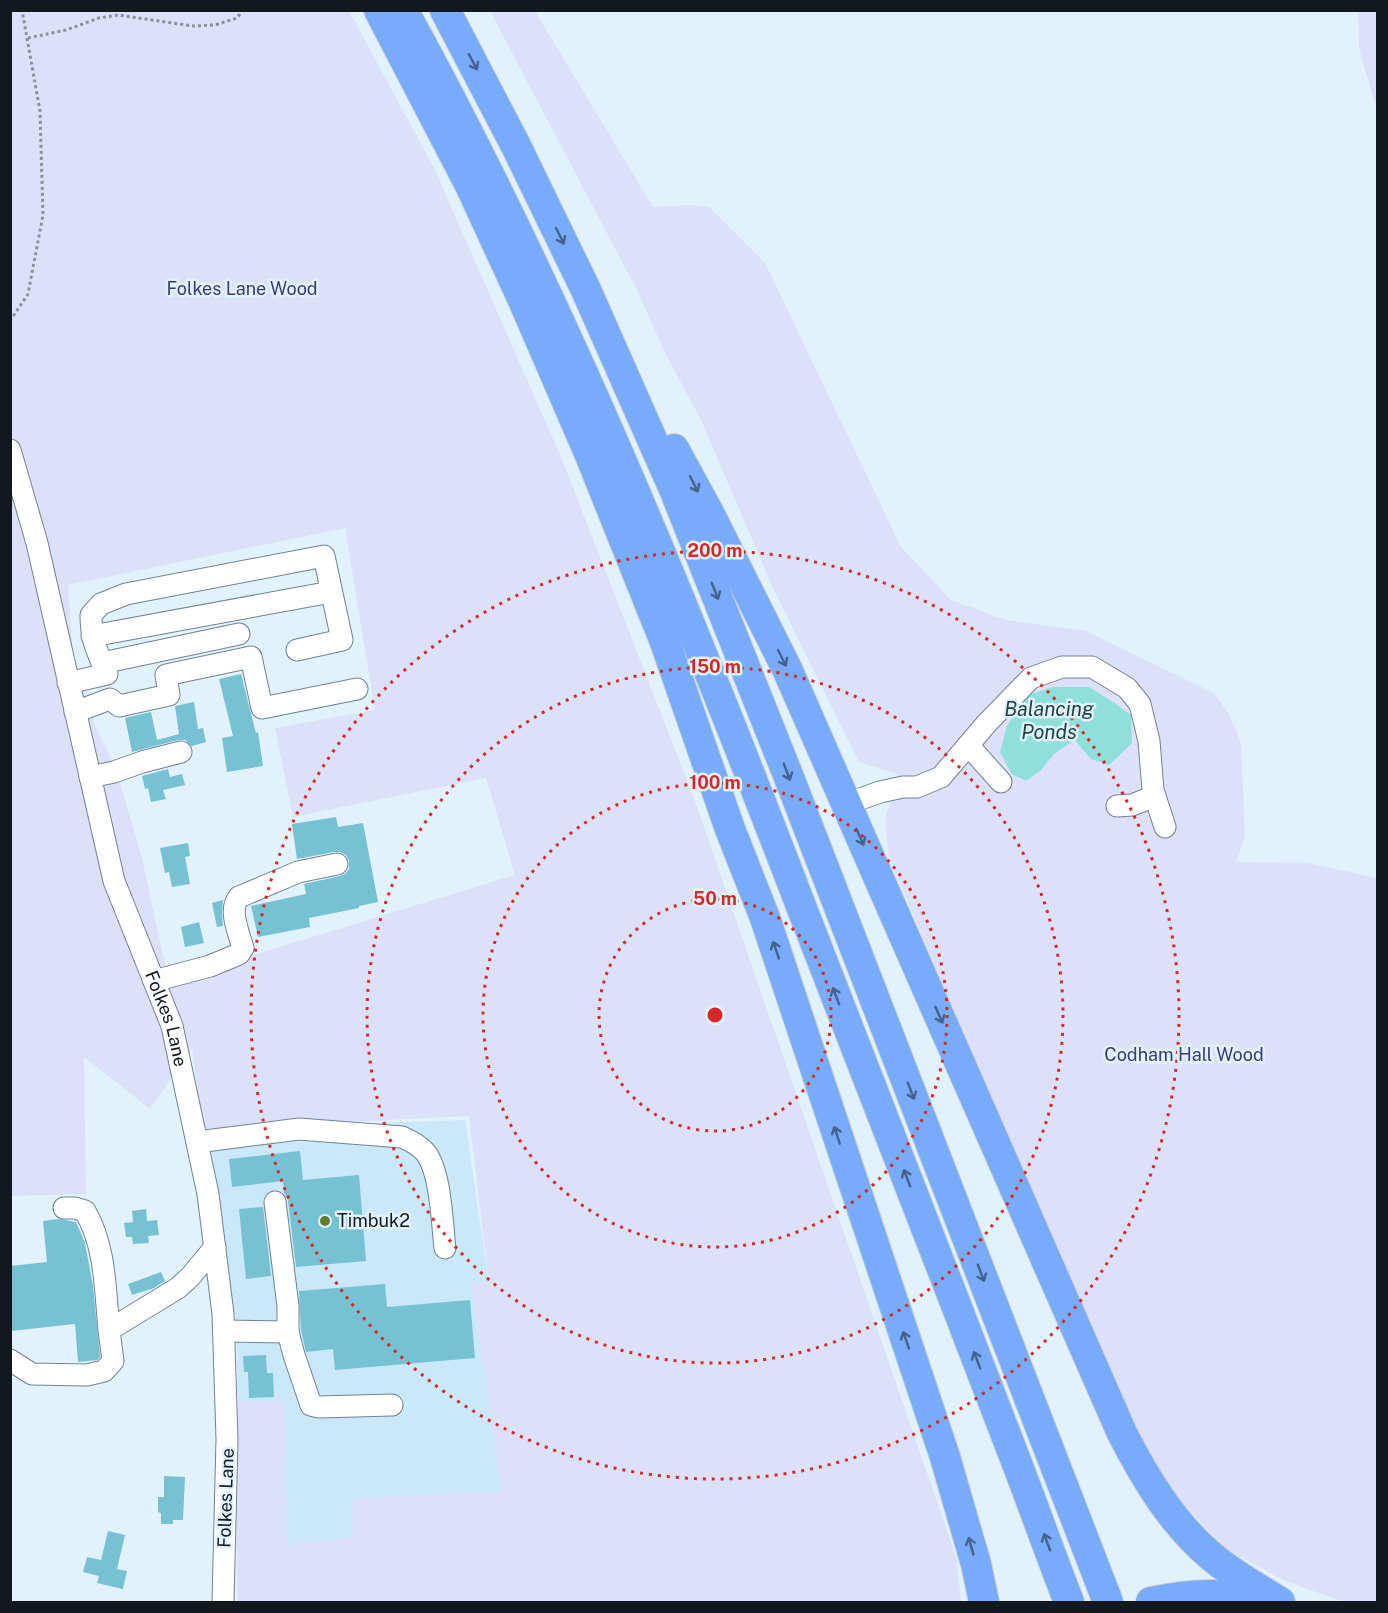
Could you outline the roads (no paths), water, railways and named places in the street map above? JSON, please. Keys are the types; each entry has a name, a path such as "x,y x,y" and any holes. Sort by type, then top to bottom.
{"highway":[{"path":"379,10 470,185 523,300 569,403 665,642 730,829 765,918 945,1457 976,1564 984,1602"},
{"path":"403,10 482,159 532,263 589,386 667,567 772,829 1068,1600"},
{"path":"446,10 526,167 611,344 674,489 751,680 1104,1593"},
{"path":"611,344 687,470 788,671 1122,1433 1138,1464 1173,1515 1209,1555 1247,1582 1281,1602"},
{"path":"1151,1602 1200,1594 1236,1595 1281,1602"}],"street":[{"name":"Folkes Lane","path":"10,450 37,543 114,881 172,1026 208,1194 224,1331 227,1439 223,1602"},
{"path":"68,683 107,674 92,636 91,615 101,604 126,594 324,556 342,640 297,650"},
{"path":"102,663 240,638 227,575"},
{"path":"92,636 331,592"},
{"path":"75,712 110,699 119,706 169,695 166,675 251,657 262,708 357,689"},
{"path":"846,804 880,792 917,788 941,777 987,723 1031,678 1062,667 1092,667 1126,688 1140,704 1149,741 1153,790 1165,827"},
{"path":"968,745 1001,782"},
{"path":"90,777 181,752"},
{"path":"1117,806 1131,805 1155,796"},
{"path":"154,981 210,966 239,954 243,948 234,910 235,902 239,897 298,872 337,864"},
{"path":"197,1142 299,1130 402,1137 426,1153 432,1164 438,1189 445,1248"},
{"path":"275,1202 288,1305 288,1332 311,1405 320,1407 392,1405"},
{"path":"10,1360 32,1374 87,1375 104,1371 112,1361 100,1248 92,1223 84,1210 64,1208"},
{"path":"109,1330 178,1288 215,1247"},
{"path":"224,1331 288,1332"}],"water":[{"name":"Balancing Ponds","path":"1053,687 1089,687 1113,702 1131,715 1132,743 1109,765 1091,759 1075,740 1055,753 1041,770 1026,781 1012,774 1000,752 1007,726 1027,695"}],"place":[{"name":"Timbuk2","path":"325,1221"}],"park label":[{"name":"Folkes Lane Wood","path":"242,289"},
{"name":"Codham Hall Wood","path":"1184,1055"}]}
